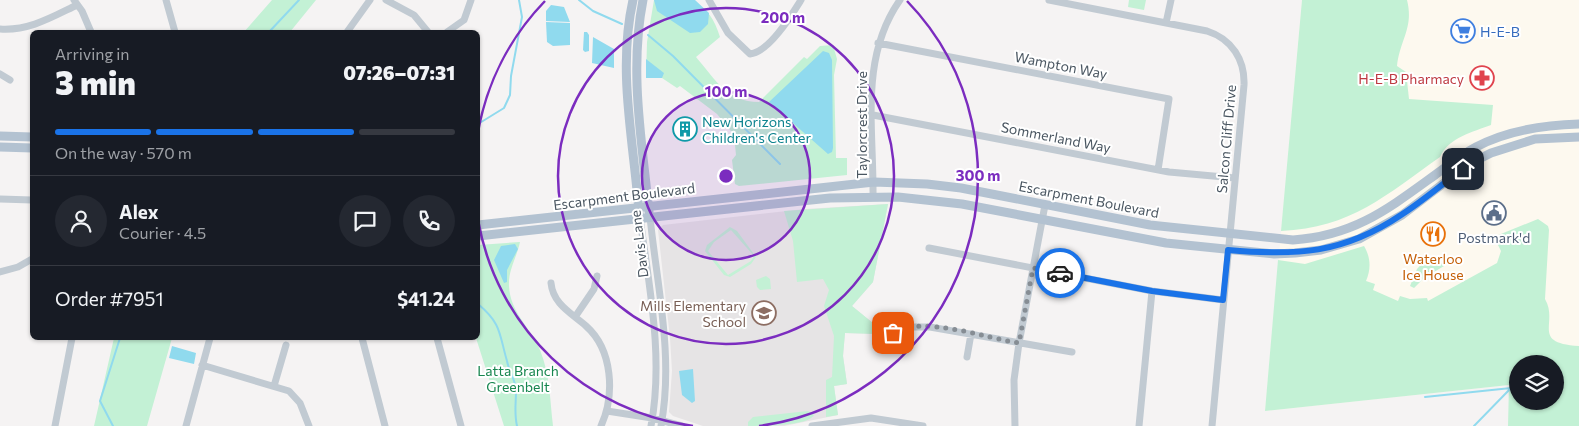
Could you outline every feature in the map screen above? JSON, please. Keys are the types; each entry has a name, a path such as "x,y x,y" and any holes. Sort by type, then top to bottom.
{"main road":[{"name":"Davis Lane","path":"633,0 626,41 626,84 640,218"},
{"name":"Davis Lane","path":"643,0 637,36 636,84 650,217"},
{"name":"Escarpment Boulevard","path":"480,225 874,182 927,184 1045,204 1150,225 1293,240 1323,237 1354,228 1372,219 1461,156 1488,141 1517,131 1579,124"},
{"path":"1517,131 1520,143"},
{"path":"0,136 30,137"},
{"name":"Escarpment Boulevard","path":"480,236 830,198 874,197 962,204 1166,242 1274,254 1328,248 1359,239 1411,208 1469,164 1520,143 1548,138 1579,137"},
{"path":"0,147 30,148"},
{"path":"1404,198 1411,208"},
{"path":"509,223 510,233"}],"street":[{"path":"166,0 174,30"},
{"path":"348,30 370,0"},
{"path":"386,0 414,15 426,30"},
{"path":"450,30 464,20 471,0"},
{"path":"709,0 728,33 750,54 760,52 772,40 802,0"},
{"name":"Taylorcrest Drive","path":"874,197 872,72 878,42 884,27 900,0"},
{"name":"Salcon Cliff Drive","path":"1049,0 1213,33 1230,45 1241,60 1244,86 1212,426"},
{"path":"1166,23 1171,0"},
{"path":"0,29 32,26 76,2 90,30"},
{"name":"Wampton Way","path":"878,42 1169,99 1158,170"},
{"path":"0,74 10,80"},
{"name":"Sommerland Way","path":"872,115 1158,170 1235,178"},
{"path":"0,199 30,200"},
{"path":"1015,426 1014,380 1019,343 1045,204"},
{"name":"Davis Lane","path":"650,217 665,349 665,387 661,423"},
{"name":"Davis Lane","path":"640,218 655,354 652,422"},
{"path":"929,248 1152,291 1223,300"},
{"path":"0,272 18,267 30,259"},
{"path":"575,317 594,289 597,276"},
{"path":"551,283 556,299 597,338 605,354 609,384 607,411 601,426"},
{"path":"1139,426 1152,291"},
{"path":"889,335 904,327 916,326 1072,352"},
{"path":"967,357 971,334"},
{"path":"56,426 72,340"},
{"path":"186,426 209,340"},
{"path":"363,340 385,426"},
{"path":"438,340 461,426"},
{"path":"274,386 286,345"},
{"path":"202,365 289,391 296,397 304,409 309,426"},
{"path":"607,411 652,422 682,426"},
{"path":"812,426 846,424 877,418 923,426"}],"shaded area":[{"path":"1302,0 1579,0 1579,379 1564,370 1564,355 1509,355 1509,385 1265,411"},
{"name":"Mills Elementary School","path":"888,204 873,282 852,306 879,328 876,334 845,333 843,356 847,384 834,386 838,415 784,426 703,426 673,416 669,412 672,371 658,230 663,225 805,209"}],"green space":[{"path":"272,0 316,0 292,30 246,30"},
{"path":"654,0 688,2 704,9 710,16 720,37 696,57 716,81 730,94 748,101 759,102 804,57 807,59 820,46 833,45 837,59 834,75 836,158 847,158 847,175 739,186 735,184 732,160 736,155 734,135 717,114 680,86 677,88 662,78 646,78 647,42"},
{"path":"1129,0 1146,0 1144,10 1128,7"},
{"path":"1302,0 1407,0 1409,10 1408,26 1397,66 1406,72 1409,99 1493,105 1491,125 1455,140 1444,150 1440,157 1366,207 1328,224 1306,229 1281,231"},
{"path":"888,204 873,282 852,306 879,328 876,334 845,333 843,356 847,384 834,386 838,415 826,417 826,380 832,377 834,336 824,306 829,290 823,279 797,282 793,241 784,211"},
{"path":"1538,219 1548,226 1545,299 1548,308 1549,330 1550,336 1555,341 1579,346 1579,426 1508,426 1509,385 1265,411 1278,260 1305,264 1364,246 1370,264 1366,281 1375,284 1373,290 1398,301 1400,296 1410,299 1427,298 1428,301 1497,263 1501,251 1495,239 1496,236"},
{"path":"730,227 737,231 756,257 751,264 730,277 724,275 705,251 707,245","holes":["731,230 754,256 751,261 728,275 708,251 714,242"]},
{"name":"Latta Branch Greenbelt","path":"520,242 510,274 510,295 517,312 540,350 546,368 553,426 504,426 477,340 480,340 480,245"},
{"path":"1429,256 1434,258 1435,256 1444,266 1424,278 1414,288 1410,286 1417,269"},
{"path":"766,276 770,279 771,289 760,290 757,287 756,280"},
{"path":"114,340 171,340 147,426 94,426"},
{"path":"808,411 814,415 810,419 803,421 784,425 748,426 748,422 753,417"}],"water":[{"path":"654,0 695,0 709,13 708,24 700,32 690,33 657,11"},
{"path":"551,5 564,7 570,22 546,21 546,11"},
{"path":"546,22 570,23 570,45 553,46 547,42"},
{"path":"584,32 587,32 589,35 589,51 585,52 583,50"},
{"path":"593,37 614,49 614,68 592,63"},
{"path":"823,51 829,53 832,60 833,148 832,152 828,154 769,102"},
{"path":"646,59 664,73 662,78 646,78"},
{"path":"515,244 518,249 507,270 507,282 504,283 494,260 501,246"},
{"path":"172,346 196,353 194,364 169,358"},
{"path":"693,369 695,401 692,403 682,395 679,371"}],"waterway":[{"path":"271,30 299,0"},
{"path":"480,123 504,108 510,95 511,76 522,17 519,0"},
{"path":"579,0 593,11 622,24"},
{"path":"648,35 673,56 780,164"},
{"path":"480,306 492,318 501,336 516,387 515,413 517,426"},
{"path":"113,426 100,401 119,340"},
{"path":"1425,397 1509,388"},
{"path":"1474,426 1509,390"}],"way so far":[{"path":"893,333 904,327 921,326 1019,343 1033,268 1060,273"}],"place":[{"name":"H-E-B","path":"1463,31"},
{"name":"H-E-B Pharmacy","path":"1482,78"},
{"name":"New Horizons Children's Center","path":"685,129"},
{"name":"Postmark'd","path":"1494,213"},
{"name":"Waterloo Ice House","path":"1433,234"},
{"name":"Mills Elementary School","path":"764,313"}],"route":[{"path":"1060,273 1152,291 1223,300 1228,250 1274,254 1308,252 1334,247 1359,239 1402,215 1463,169"}]}
